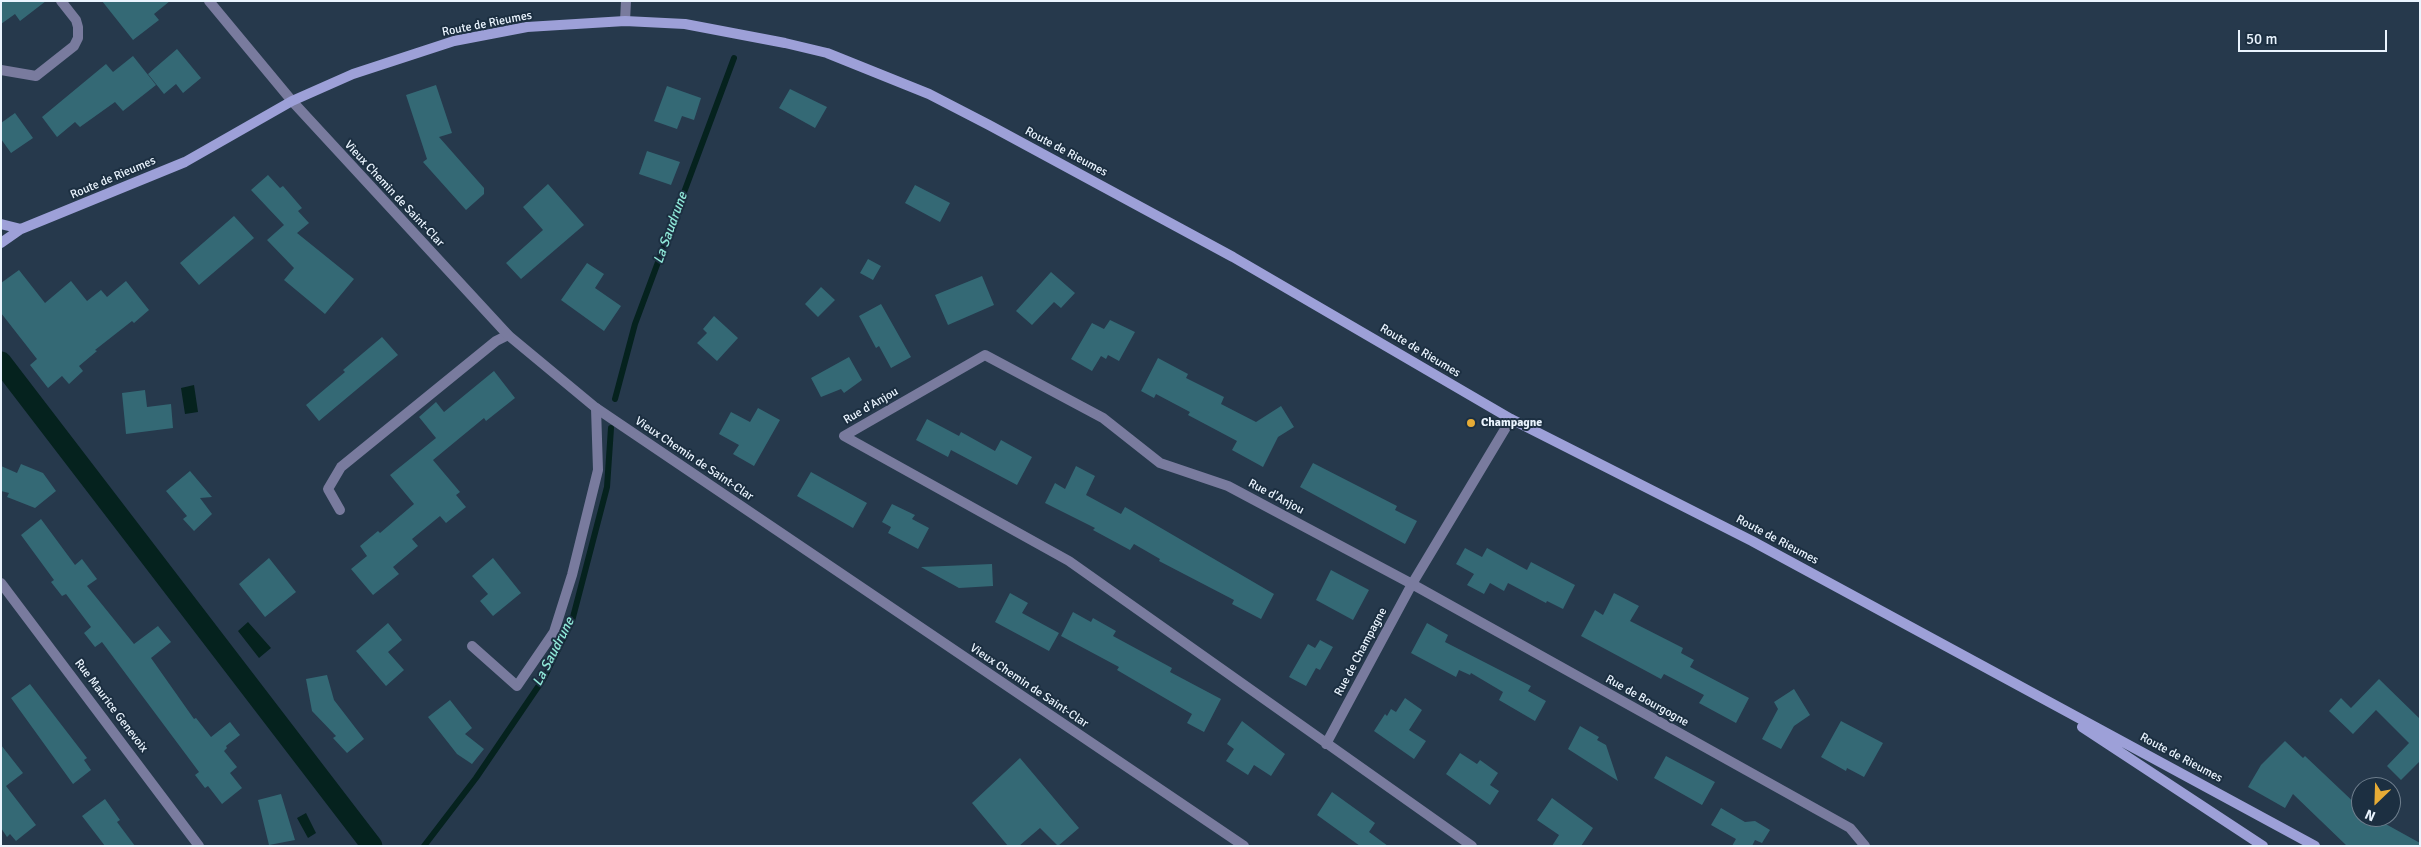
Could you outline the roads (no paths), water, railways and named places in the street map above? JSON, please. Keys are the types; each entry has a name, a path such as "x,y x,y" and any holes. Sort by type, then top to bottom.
{"main road":[{"name":"Route de Rieumes","path":"1,243 21,229 185,162 292,102 352,74 454,41 527,27 625,21 685,24 785,43 827,54 867,68 929,94 1233,257 1510,419 1752,540 2315,846"},
{"path":"1,224 21,229"},
{"name":"Route de Rieumes","path":"2034,694 2263,846"}],"street":[{"path":"1,70 36,76 74,46 78,38 76,20 61,1"},
{"name":"Vieux Chemin de Saint-Clar","path":"209,1 292,102 508,335 596,408 1244,846"},
{"path":"625,21 626,1"},
{"path":"340,510 328,489 342,467 496,341 508,335"},
{"name":"Rue d'Anjou","path":"1326,744 1069,561 844,436 985,355 1103,418 1160,463 1228,486 1412,584"},
{"path":"472,646 517,686 554,632 572,575 598,470 596,408"},
{"name":"Rue de Champagne","path":"1326,744 1412,584 1510,419"},
{"name":"Rue Maurice Genevoix","path":"1,583 199,846"},
{"name":"Rue de Bourgogne","path":"1412,584 1850,828 1865,846"},
{"path":"1326,744 1472,846"}],"waterway":[{"name":"La Saudrune","path":"615,399 635,324 734,58"},
{"path":"1,362 372,846"},
{"name":"La Saudrune","path":"424,846 476,778 544,678 572,621 607,487 611,428"}],"place":[{"name":"Champagne","path":"1471,423"}]}
